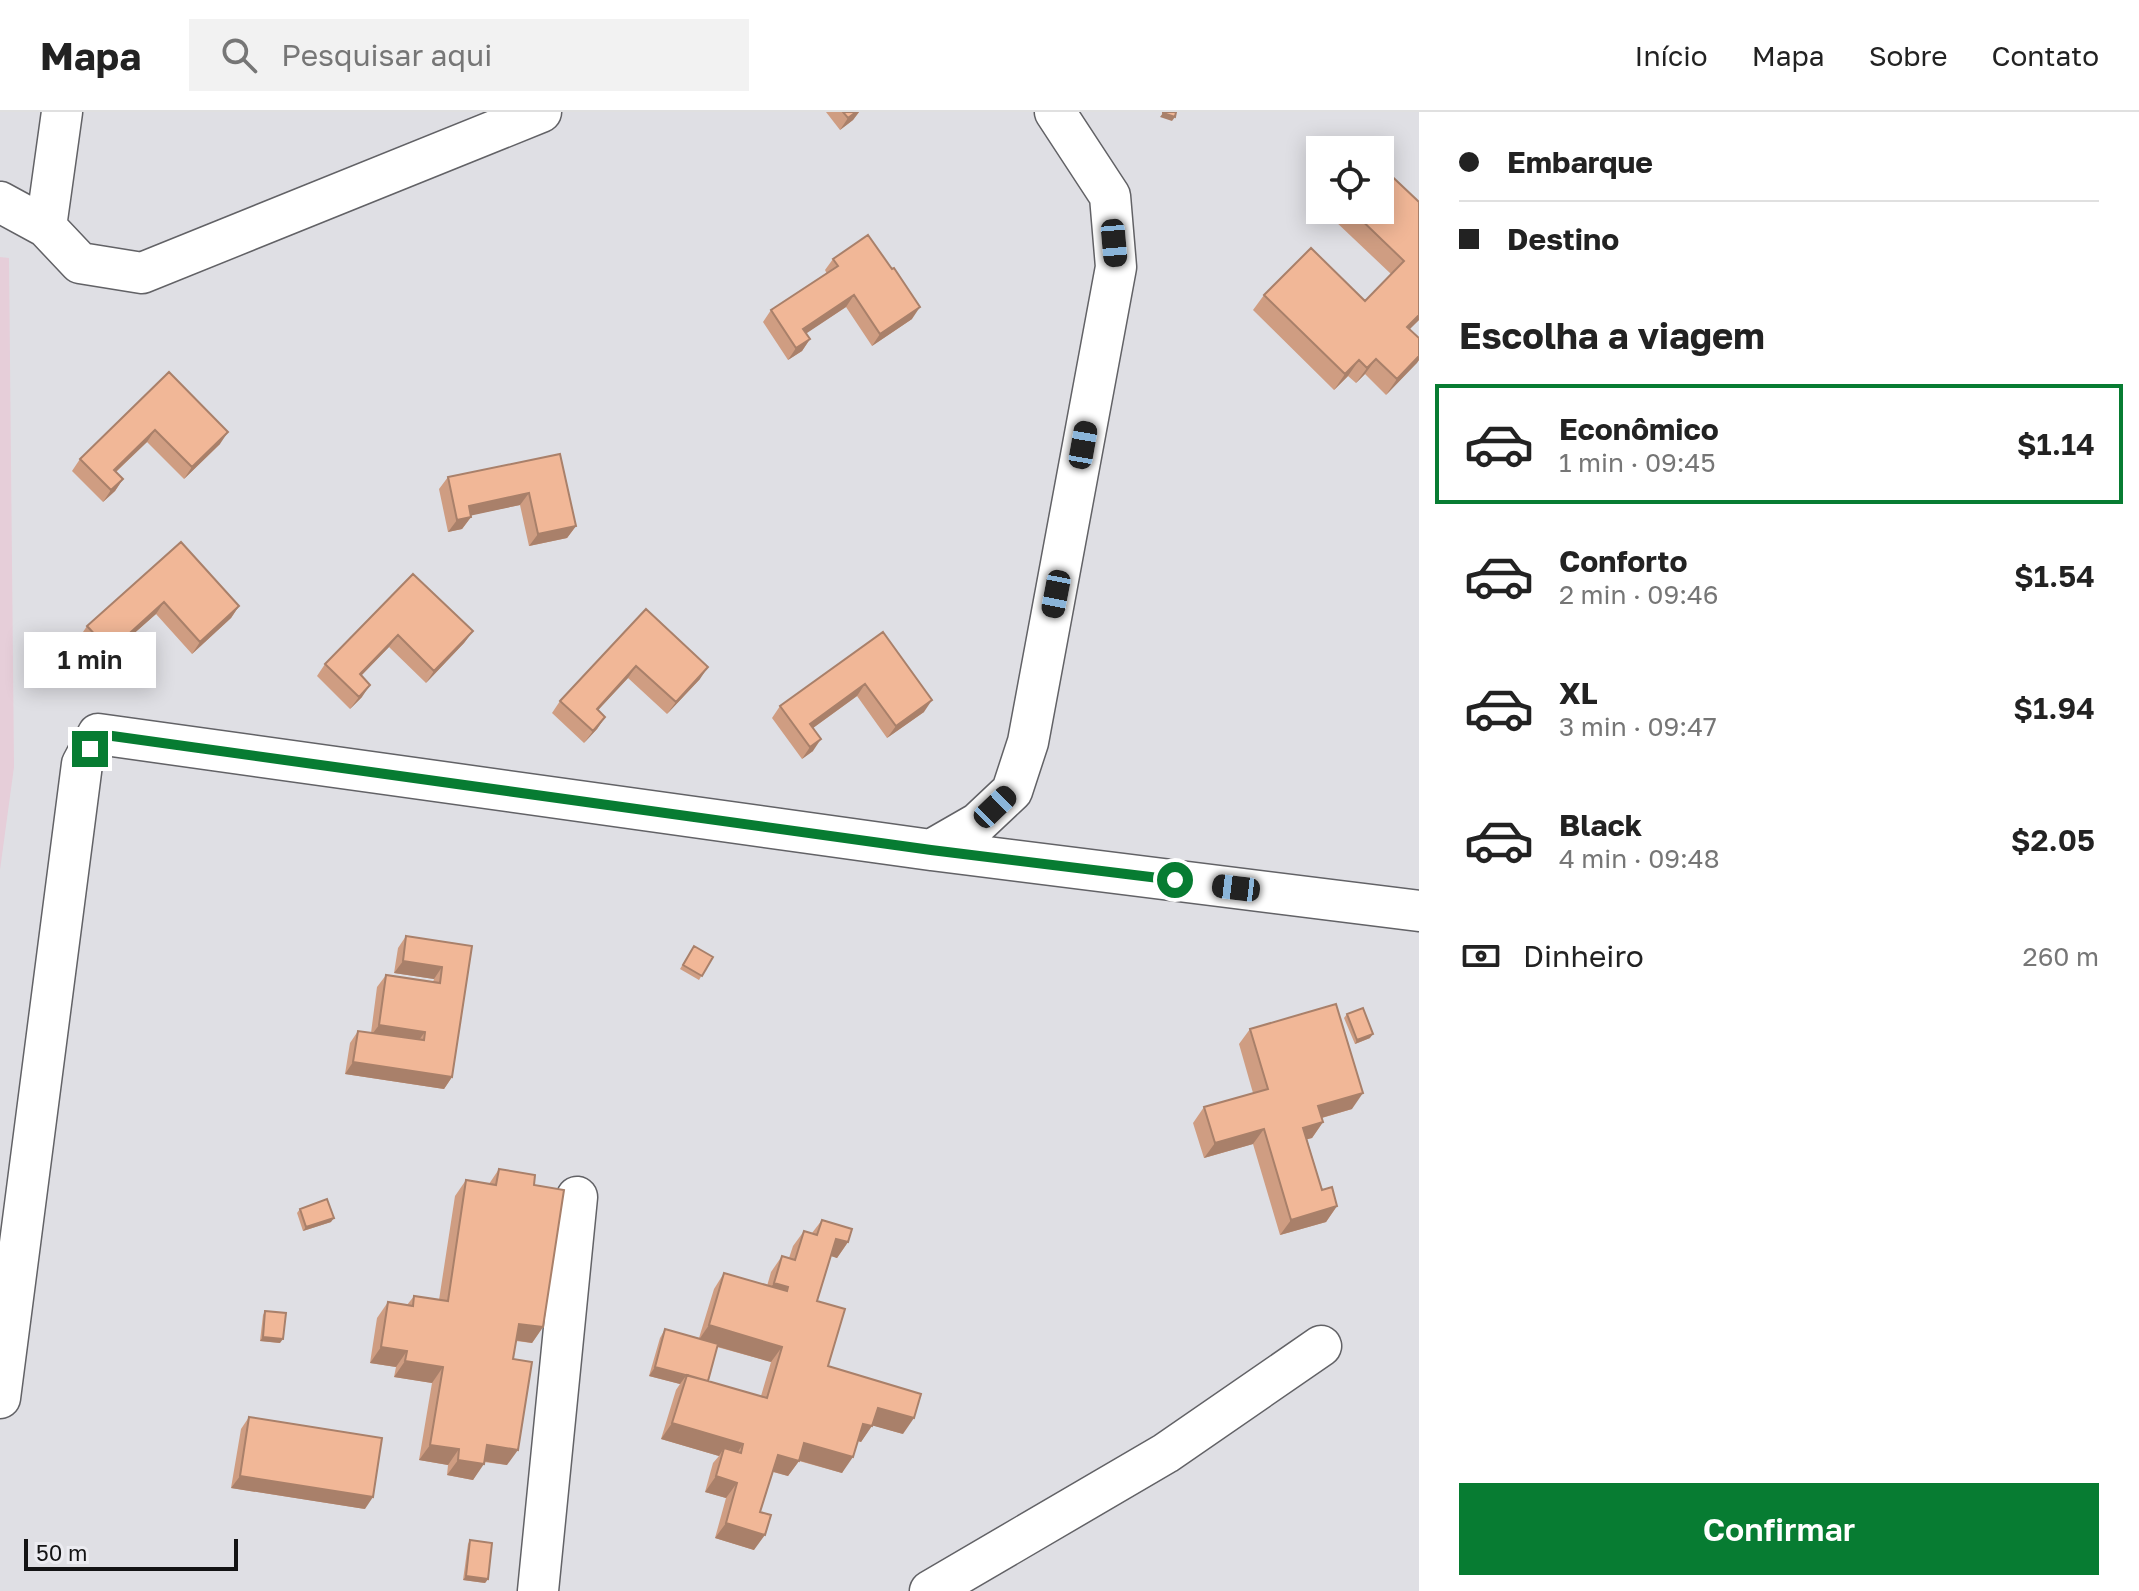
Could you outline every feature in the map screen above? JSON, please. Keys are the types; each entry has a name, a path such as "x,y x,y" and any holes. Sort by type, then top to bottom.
{"street":[{"path":"46,227 62,112"},
{"path":"0,202 46,227 80,263 142,273 541,112"},
{"path":"931,850 978,823 1012,791 1028,742 1116,267 1110,196 1055,112"},
{"path":"0,1398 82,764 98,734 931,850 1419,911"},
{"path":"538,1591 577,1197"},
{"path":"930,1591 1166,1453 1321,1346"}],"shaded area":[{"path":"0,257 9,258 14,767 0,870"}],"building":[{"path":"1394,178 1419,202 1419,315 1407,327 1419,338 1419,356 1397,379 1376,359 1367,368 1359,360 1345,374 1264,295 1311,248 1365,301 1404,261 1366,224 1394,224"},
{"path":"868,235 920,307 880,334 854,295 803,329 810,339 796,348 771,310 838,266 833,259"},
{"path":"169,372 228,432 192,467 155,430 114,470 123,479 111,490 80,459"},
{"path":"560,454 576,526 538,534 529,493 469,506 471,517 457,520 448,477"},
{"path":"181,542 239,606 200,642 164,602 121,641 131,652 120,662 87,626"},
{"path":"413,574 473,631 434,671 398,635 360,674 370,685 359,697 325,664"},
{"path":"646,609 708,667 676,702 636,666 597,709 605,717 593,731 560,701"},
{"path":"883,632 932,700 896,726 865,684 810,724 821,739 810,747 780,706"},
{"path":"406,936 472,946 452,1077 353,1062 358,1031 424,1040 425,1032 379,1025 386,975 440,983 442,967 403,961"},
{"path":"694,946 713,957 702,976 683,965"},
{"path":"1336,1004 1363,1093 1318,1106 1323,1122 1303,1128 1322,1190 1332,1187 1337,1206 1291,1220 1264,1129 1215,1143 1204,1107 1268,1089 1250,1029"},
{"path":"1363,1008 1373,1034 1357,1040 1347,1014"},
{"path":"499,1169 535,1175 534,1185 564,1190 543,1327 519,1324 513,1359 532,1362 518,1450 487,1445 484,1464 458,1460 459,1449 430,1445 443,1367 405,1361 407,1351 381,1347 388,1302 413,1306 414,1296 448,1301 466,1180 496,1185"},
{"path":"327,1199 334,1218 306,1227 300,1209"},
{"path":"822,1220 852,1229 848,1242 836,1239 817,1301 845,1309 828,1366 921,1394 914,1418 878,1408 872,1426 863,1424 853,1457 804,1443 799,1461 778,1455 760,1512 771,1515 765,1535 726,1523 737,1483 716,1476 724,1448 741,1453 743,1444 672,1423 687,1375 767,1398 782,1347 709,1325 724,1273 787,1291 788,1287 774,1283 782,1256 795,1260 804,1231 817,1235"},
{"path":"265,1311 286,1313 283,1339 263,1337"},
{"path":"665,1329 718,1344 708,1381 655,1367"},
{"path":"249,1417 382,1438 373,1497 240,1476"},
{"path":"470,1540 492,1543 488,1579 466,1576"}],"route":[{"path":"90,749 98,734 931,850 1175,880"}]}
